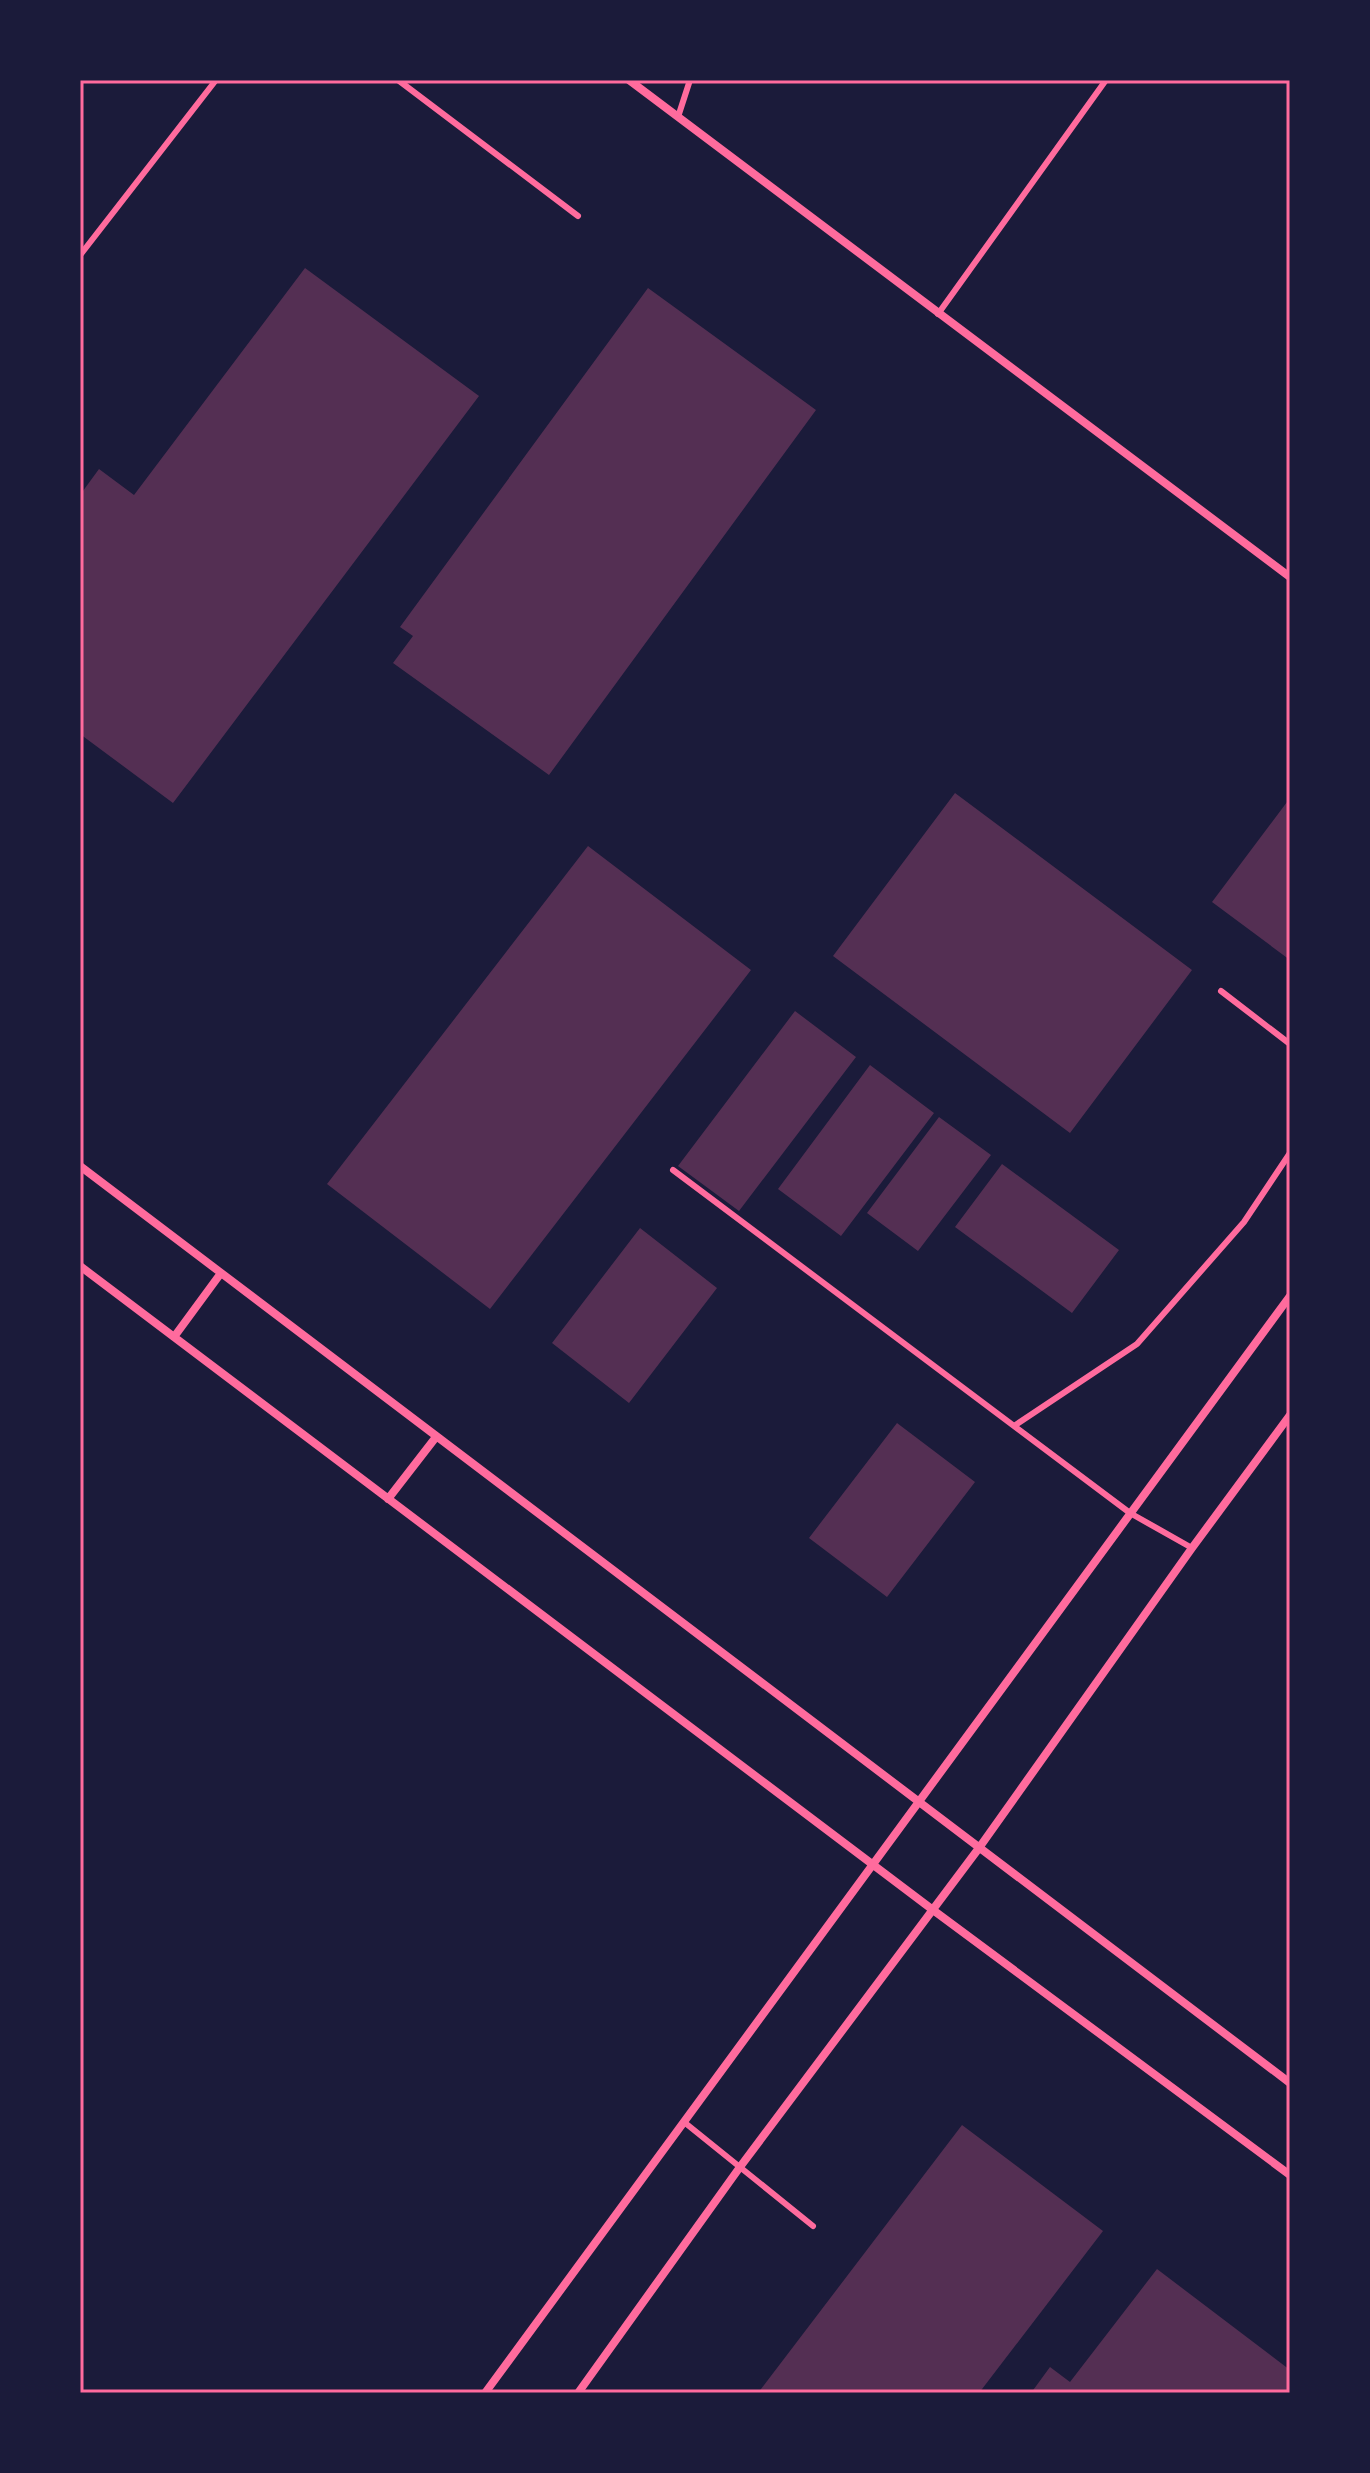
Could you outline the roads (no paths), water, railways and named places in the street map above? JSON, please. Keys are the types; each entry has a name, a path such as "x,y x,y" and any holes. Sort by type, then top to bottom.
{"street":[{"path":"629,80 1290,577"},
{"path":"80,1166 1290,2083"},
{"path":"80,1266 873,1865 1290,2175"},
{"path":"174,1337 221,1273"},
{"path":"485,2393 1290,1296"},
{"path":"578,2393 740,2167 979,1848 1290,1415"},
{"path":"388,1499 436,1437"}],"lane":[{"path":"81,254 216,80"},
{"path":"398,80 578,216"},
{"path":"678,117 690,80"},
{"path":"938,314 1106,80"},
{"path":"1221,991 1290,1044"},
{"path":"1014,1426 1137,1344 1244,1222 1290,1153"},
{"path":"673,1170 1130,1513 1192,1548"},
{"path":"684,2122 813,2226"}]}
